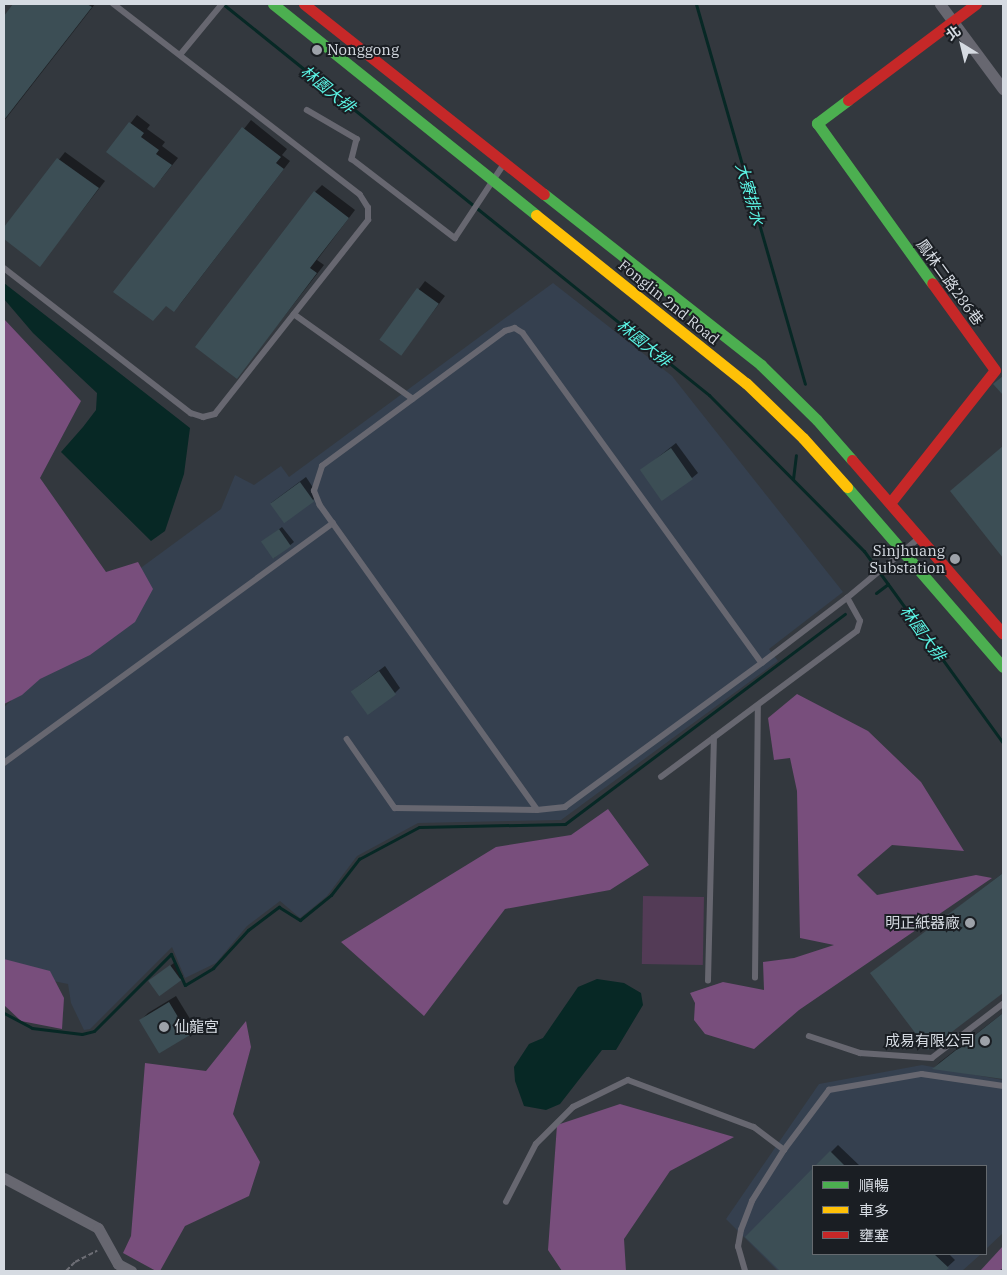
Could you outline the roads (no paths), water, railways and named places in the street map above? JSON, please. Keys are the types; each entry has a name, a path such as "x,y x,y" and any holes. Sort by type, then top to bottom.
{"main road":[{"name":"Fonglin 2nd Road","path":"273,4 746,383 803,438 901,554 1003,668"},
{"name":"Fonglin 2nd Road","path":"304,4 761,365 817,420 1003,634"},
{"path":"953,21 976,4"},
{"name":"鳳林二路286巷","path":"890,503 999,367 817,123 953,21"}],"street":[{"path":"940,4 1003,89"},
{"path":"4,1178 98,1228 118,1264 131,1271"}],"lane":[{"path":"4,268 191,413 203,417 215,414 368,220 368,208 360,195 113,4"},
{"path":"180,55 220,6"},
{"path":"307,110 357,139 352,159 454,238 505,162"},
{"path":"294,314 412,399"},
{"path":"537,810 320,506 314,491 322,466 505,331 514,328 523,334 762,663"},
{"path":"4,763 333,523"},
{"path":"346,739 395,808 537,810 565,807 762,663 847,598 920,538"},
{"path":"661,777 857,631 860,621 847,598"},
{"path":"756,978 758,706"},
{"path":"708,981 714,738"},
{"path":"809,1036 860,1053 932,1058 1003,1004"},
{"path":"745,1271 738,1247 741,1230 752,1201 784,1150 829,1090 922,1074 1003,1086"},
{"path":"506,1202 536,1144 573,1108 628,1080 754,1127 784,1150"}],"waterway":[{"name":"林園大排","path":"223,4 709,395 864,551 1003,743"},
{"name":"大寮排水","path":"696,4 805,384"},
{"path":"793,479 796,455"},
{"path":"876,593 888,584"},
{"path":"4,1013 32,1028 82,1034 94,1031 171,954 185,985 213,968 248,930 279,907 300,920 331,895 359,859 419,827 565,824 845,614"}],"place":[{"name":"Nonggong","path":"317,50"},
{"name":"Sinjhuang Substation","path":"955,559"},
{"name":"明正紙器廠","path":"970,923"},
{"name":"仙龍宮","path":"164,1027"},
{"name":"成易有限公司","path":"985,1041"}]}
